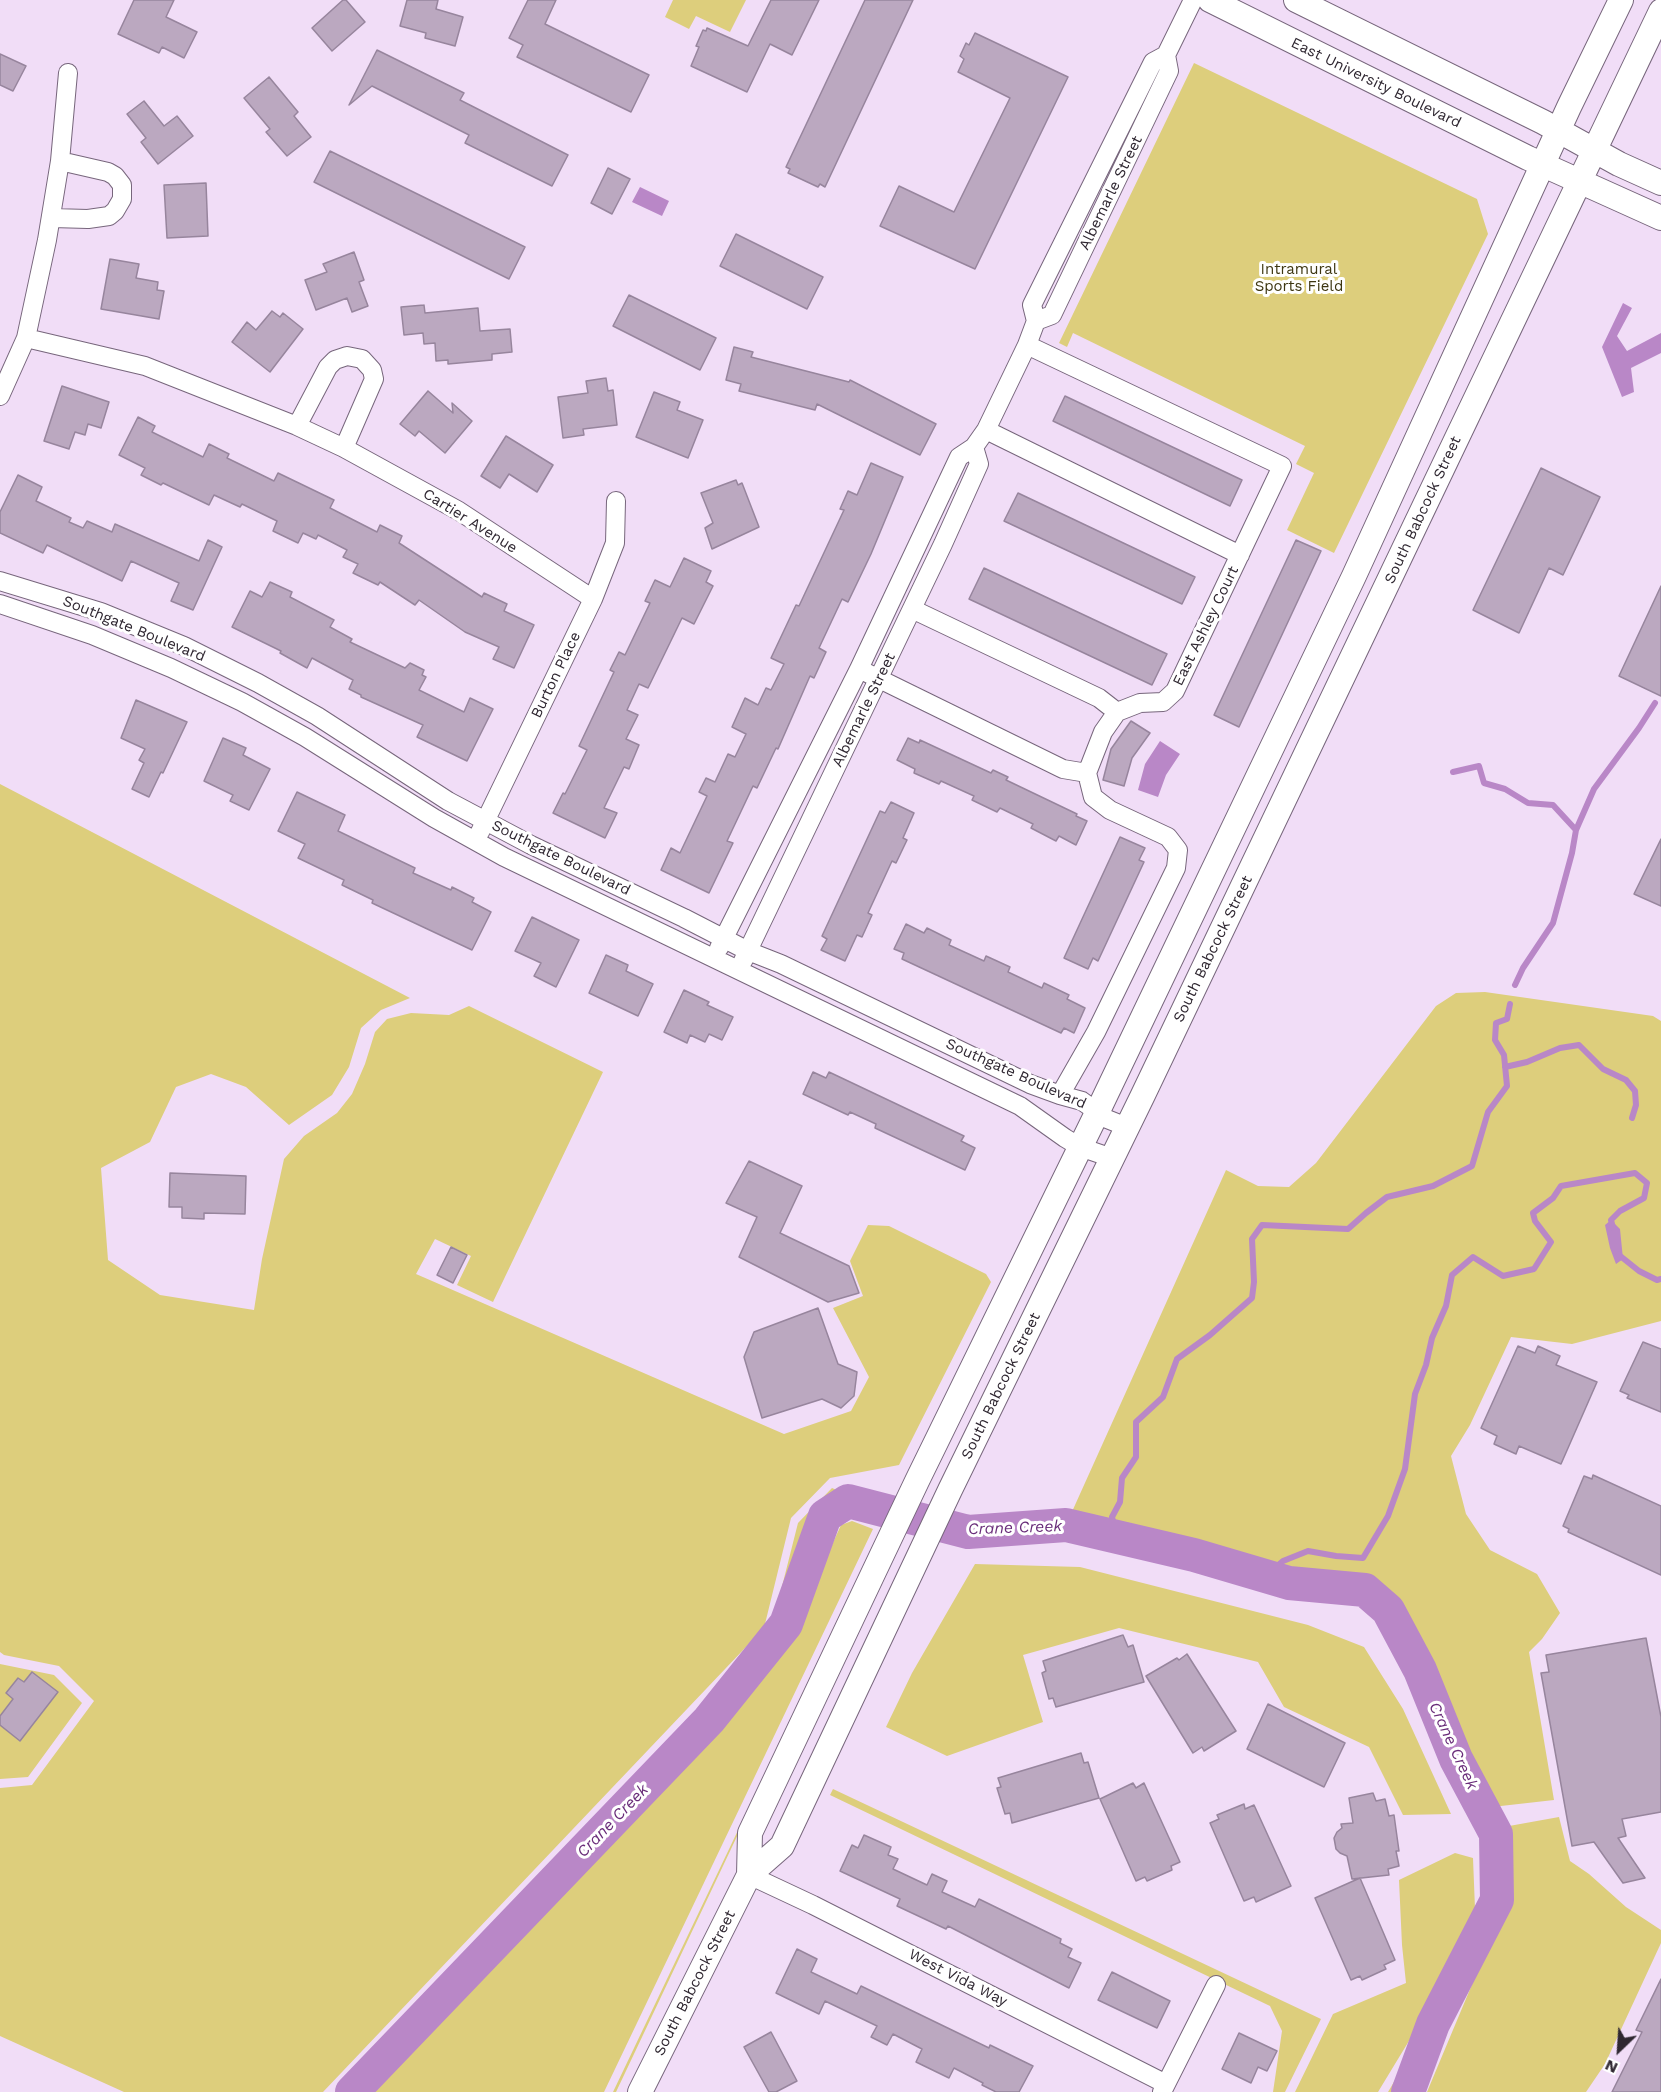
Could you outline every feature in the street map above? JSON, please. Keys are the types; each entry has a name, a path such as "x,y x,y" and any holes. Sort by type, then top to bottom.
{"main road":[{"name":"East University Boulevard","path":"1210,0 1543,165 1661,218"},
{"path":"1296,0 1661,183"},
{"name":"South Babcock Street","path":"749,1875 750,1833 917,1481 1097,1113 1359,566 1621,0"},
{"name":"South Babcock Street","path":"643,2091 749,1875 782,1846 915,1563 1385,592 1661,11"}],"street":[{"name":"Albemarle Street","path":"714,958 859,669 959,457 974,447 986,430 1027,345 1036,321 1052,315 1169,70 1166,55 1193,0"},
{"path":"0,396 26,338 52,218 69,73"},
{"path":"52,218 88,219 109,216 116,211 122,199 122,185 115,176 108,172 60,161"},
{"name":"Cartier Avenue","path":"26,338 145,366 297,426 344,448 459,511 592,599"},
{"path":"1027,345 1282,466 1240,555"},
{"path":"297,426 328,367 335,360 347,356 362,359 372,370 374,379 344,448"},
{"name":"East Ashley Court","path":"986,430 1240,555 1175,691 1163,702 1140,703 1117,712"},
{"name":"Albemarle Street","path":"738,970 879,679 979,464 974,447"},
{"name":"Burton Place","path":"476,842 592,599 615,543 616,501"},
{"path":"929,519 950,528"},
{"name":"Southgate Boulevard","path":"0,581 100,612 184,646 317,716 439,795 486,822 748,951 781,964 1019,1078 1060,1095 1082,1101 1107,1119 1127,1127"},
{"name":"Southgate Boulevard","path":"0,604 102,639 171,668 242,702 304,736 476,842 1020,1106 1080,1147 1112,1158"},
{"path":"888,608 910,613 1099,698 1117,712 1103,732 1087,773 1093,797 1110,810 1168,837 1178,850 1176,868 1096,1032 1060,1095"},
{"path":"859,669 1063,769 1087,773"},
{"path":"809,767 831,777"},
{"path":"755,879 777,889"},
{"name":"West Vida Way","path":"749,1875 822,1909 1164,2088"},
{"path":"1164,2088 1216,1985"}],"green space":[{"path":"673,0 746,0 730,32 696,16 689,29 665,17"},
{"name":"Intramural Sports Field","path":"1194,63 1477,199 1488,234 1334,553 1287,530 1314,473 1296,464 1305,446 1073,333 1067,347 1059,343"},
{"path":"0,784 410,998 381,1010 361,1028 349,1067 332,1095 289,1125 246,1087 211,1074 176,1087 150,1142 101,1168 108,1260 160,1295 254,1310 262,1259 284,1159 304,1136 337,1113 352,1094 375,1032 387,1019 411,1013 449,1015 469,1006 603,1072 493,1302 457,1285 471,1256 435,1239 416,1274 784,1434 851,1411 869,1377 833,1308 863,1296 850,1261 868,1225 889,1226 986,1274 991,1282 899,1465 830,1478 791,1518 764,1628 323,2092 124,2092 0,2036 0,1788 32,1785 94,1701 59,1666 4,1655 0,1652"},
{"path":"1485,992 1653,1016 1661,1021 1661,1321 1572,1344 1511,1337 1470,1425 1451,1456 1466,1514 1490,1550 1537,1574 1560,1613 1542,1639 1529,1652 1554,1800 1492,1807 1404,1608 1373,1579 1365,1590 1289,1583 1194,1555 1066,1525 1226,1170 1258,1186 1289,1187 1316,1163 1436,1006 1456,993"},
{"path":"832,1488 890,1513 616,2092 613,2092 880,1533 881,1527 878,1522 853,1512 834,1519 785,1627 773,1636 700,1733 354,2092 335,2092 770,1634 798,1523"},
{"path":"852,1521 873,1529 604,2092 366,2092 706,1739 780,1642 792,1633 841,1525"},
{"path":"975,1564 1080,1567 1308,1625 1364,1647 1403,1709 1451,1814 1403,1815 1369,1747 1284,1707 1258,1662 1119,1628 1023,1655 1043,1722 947,1756 886,1727 912,1673"},
{"path":"0,1664 54,1675 82,1703 28,1777 0,1779"},
{"path":"833,1789 1321,2019 1285,2092 1273,2092 1282,2031 1270,2006 830,1795"},
{"path":"1559,1817 1570,1861 1589,1874 1626,1907 1661,1930 1661,1943 1605,2064 1586,2092 1427,2092 1504,1908 1504,1865 1498,1828"},
{"path":"1455,1853 1473,1858 1475,1909 1435,1998 1378,2092 1295,2092 1333,2014 1406,1983 1399,1880"},
{"path":"1407,2060 1427,2069 1417,2092 1388,2092"}],"shaded area":[{"path":"640,187 669,201 662,216 632,202"},
{"path":"1623,303 1632,308 1617,336 1627,351 1661,333 1661,353 1631,368 1634,392 1622,397 1602,347"},
{"path":"1160,741 1180,754 1166,775 1158,797 1138,790 1145,764"},
{"path":"1611,1220 1620,1229 1623,1259 1616,1264 1605,1225"}],"building":[{"path":"134,0 174,0 166,17 197,32 184,58 162,47 159,53 118,34"},
{"path":"343,0 346,0 365,22 332,51 312,28"},
{"path":"407,0 438,0 436,9 463,17 455,46 425,38 426,33 400,26"},
{"path":"528,0 556,0 545,24 649,75 631,112 517,57 523,45 509,38"},
{"path":"771,0 819,0 792,55 770,44 747,92 691,66 699,47 696,46 703,30 706,31 707,28 748,46"},
{"path":"865,0 913,0 825,187 820,184 818,187 788,173 790,169 786,167"},
{"path":"975,33 1068,77 975,269 880,226 899,186 954,212 1010,98 958,72 964,59 960,56 966,43 969,45"},
{"path":"377,50 464,93 460,100 568,155 552,186 465,143 469,135 372,86 349,105"},
{"path":"0,54 26,66 13,91 0,85"},
{"path":"269,77 298,112 294,116 311,137 287,156 266,132 270,129 244,98"},
{"path":"144,101 164,126 177,116 193,136 158,164 141,142 146,138 127,114"},
{"path":"330,151 525,247 509,279 314,182"},
{"path":"608,168 630,179 612,214 591,203"},
{"path":"206,183 208,236 167,238 164,185"},
{"path":"736,234 823,277 807,309 720,266"},
{"path":"354,252 364,280 359,282 368,306 352,312 347,298 316,310 305,280 327,272 323,264"},
{"path":"110,259 139,264 136,278 158,282 157,290 164,291 159,319 101,309"},
{"path":"629,295 716,338 700,370 613,326"},
{"path":"424,305 425,313 478,308 480,331 510,329 512,352 492,354 492,360 448,364 448,360 436,361 435,343 424,344 423,333 404,335 401,307"},
{"path":"272,311 280,317 283,313 303,329 270,372 232,342 247,322 256,330"},
{"path":"734,347 753,352 751,357 849,382 850,380 936,424 920,455 817,404 815,410 739,391 741,384 726,380"},
{"path":"606,378 608,391 613,390 617,425 583,429 584,435 563,438 558,397 588,393 586,381"},
{"path":"62,386 109,402 101,428 88,424 85,435 75,432 69,449 44,441"},
{"path":"428,391 453,413 452,403 472,421 445,453 419,431 415,436 400,424"},
{"path":"654,392 680,402 677,410 703,420 688,458 636,437"},
{"path":"1065,396 1242,480 1230,506 1053,421"},
{"path":"138,417 155,426 152,432 203,457 209,444 229,454 227,458 274,481 278,473 334,500 330,508 377,532 380,525 402,536 399,543 482,597 484,593 507,604 504,611 534,625 514,668 493,659 499,647 465,632 419,600 415,605 380,582 378,585 353,573 358,564 343,557 347,550 318,535 316,539 303,533 298,543 273,531 277,521 242,504 240,507 214,495 209,505 141,475 145,468 119,455"},
{"path":"506,436 553,465 537,492 509,474 500,488 481,476"},
{"path":"871,463 903,477 848,602 842,599 819,648 826,652 814,678 810,676 778,749 776,748 757,788 753,786 727,841 733,843 709,893 661,870 671,848 680,853 707,796 699,792 706,778 715,782 728,754 735,757 746,734 732,727 745,698 758,705 766,688 771,690 784,664 771,658 796,605 799,606 844,510 840,509 848,491 857,495"},
{"path":"1541,468 1600,497 1563,575 1549,568 1519,633 1473,610"},
{"path":"18,475 42,487 36,501 71,518 69,522 83,528 87,521 112,532 115,524 199,561 208,540 222,547 193,610 171,601 179,583 131,561 122,581 47,545 43,553 0,533 0,512"},
{"path":"736,480 738,485 742,483 759,527 712,549 705,528 713,523 701,493"},
{"path":"1018,493 1195,577 1182,604 1004,521"},
{"path":"1296,540 1321,551 1239,727 1214,715"},
{"path":"684,558 711,571 706,582 713,586 694,624 682,618 648,688 639,684 627,710 638,715 626,739 639,745 629,769 624,767 604,808 617,813 605,838 553,813 587,750 579,746 614,672 610,670 619,652 625,655 650,603 645,601 655,580 670,587"},
{"path":"984,568 1167,654 1152,685 969,599"},
{"path":"270,582 292,592 290,597 334,620 330,627 352,639 350,642 405,668 410,663 424,670 422,675 426,677 419,690 464,712 470,698 493,709 467,761 417,737 423,725 361,697 349,689 353,680 312,658 307,668 280,653 281,651 232,627 250,591 262,597"},
{"path":"1661,586 1661,696 1619,676"},
{"path":"136,700 187,722 149,797 132,789 144,763 139,760 145,749 121,738"},
{"path":"1131,721 1150,733 1132,758 1124,786 1103,780 1111,749"},
{"path":"223,738 246,748 243,755 270,769 249,810 230,801 233,795 204,781"},
{"path":"908,738 919,743 920,740 991,773 993,770 1008,777 1006,780 1077,814 1076,816 1087,821 1076,845 1059,836 1056,841 1031,828 1033,824 1000,808 997,812 972,800 974,796 941,781 939,784 914,773 915,769 897,760"},
{"path":"297,792 345,815 338,831 415,868 413,873 451,890 452,887 474,898 472,902 491,912 472,950 372,903 373,900 342,885 344,880 298,858 305,844 278,831"},
{"path":"891,802 914,813 903,838 907,840 896,863 892,861 868,913 872,915 862,937 857,935 845,961 821,950 827,939 822,936 880,811 885,813"},
{"path":"1120,837 1145,848 1139,860 1144,862 1098,961 1093,958 1088,969 1064,958"},
{"path":"1661,839 1661,906 1634,894"},
{"path":"532,917 579,940 556,987 534,976 541,963 515,951"},
{"path":"906,924 924,933 927,928 951,940 949,945 984,961 986,956 1010,967 1008,972 1042,988 1044,983 1069,995 1067,999 1085,1008 1074,1033 1064,1028 1061,1033 902,959 904,953 894,949"},
{"path":"606,955 628,965 626,971 653,984 638,1016 589,993"},
{"path":"684,990 709,1002 707,1005 733,1017 722,1040 709,1034 705,1042 690,1035 687,1043 664,1032"},
{"path":"813,1072 826,1078 829,1072 964,1136 961,1141 975,1148 965,1170 875,1128 876,1124 850,1112 848,1115 803,1094"},
{"path":"749,1161 802,1186 780,1233 849,1266 859,1293 828,1302 739,1257 757,1217 726,1203"},
{"path":"170,1173 246,1176 245,1214 204,1213 204,1219 182,1218 182,1207 169,1207"},
{"path":"451,1247 467,1255 453,1283 437,1275"},
{"path":"818,1308 838,1364 857,1372 854,1396 841,1408 822,1399 762,1418 744,1357 754,1332"},
{"path":"1643,1342 1661,1349 1661,1412 1627,1398 1629,1395 1620,1391"},
{"path":"1518,1346 1535,1353 1538,1346 1560,1356 1556,1365 1597,1382 1561,1464 1519,1446 1516,1454 1494,1444 1497,1436 1481,1428"},
{"path":"1593,1475 1661,1506 1661,1575 1568,1532 1569,1529 1563,1526 1584,1476 1592,1479"},
{"path":"1123,1635 1128,1647 1133,1645 1144,1682 1056,1707 1053,1698 1049,1699 1042,1673 1046,1671 1043,1661"},
{"path":"1646,1638 1661,1717 1661,1812 1622,1819 1626,1836 1618,1838 1645,1878 1623,1883 1594,1842 1572,1846 1541,1673 1549,1672 1546,1655"},
{"path":"1187,1654 1236,1731 1204,1751 1202,1747 1193,1753 1146,1676"},
{"path":"32,1672 58,1692 20,1741 0,1725 0,1716 13,1699 6,1693 18,1678 24,1682"},
{"path":"1268,1704 1345,1743 1324,1787 1247,1749"},
{"path":"1081,1753 1084,1763 1088,1762 1099,1798 1012,1823 1010,1813 1005,1814 997,1788 1001,1787 998,1778"},
{"path":"1133,1783 1136,1788 1144,1783 1180,1862 1171,1866 1172,1870 1147,1881 1145,1877 1136,1881 1100,1799"},
{"path":"1373,1793 1376,1801 1385,1799 1389,1816 1394,1815 1399,1866 1388,1869 1389,1875 1352,1879 1347,1856 1336,1849 1334,1838 1342,1828 1341,1824 1353,1823 1349,1798"},
{"path":"1244,1804 1245,1809 1254,1805 1291,1886 1256,1902 1254,1897 1244,1901 1210,1823 1219,1819 1217,1815"},
{"path":"864,1835 891,1847 888,1855 898,1859 893,1869 927,1885 932,1874 947,1881 942,1892 975,1907 979,1899 1061,1939 1060,1943 1072,1949 1068,1957 1081,1963 1069,1988 948,1926 946,1929 897,1906 900,1899 840,1871 852,1845 858,1848"},
{"path":"1360,1878 1395,1960 1384,1965 1386,1969 1362,1980 1360,1976 1351,1980 1315,1898"},
{"path":"797,1949 817,1959 811,1972 857,1994 861,1986 989,2048 990,2045 1033,2066 1019,2092 996,2092 954,2068 949,2078 916,2062 922,2049 893,2034 887,2045 871,2037 877,2026 825,2001 819,2014 776,1993"},
{"path":"1112,1972 1170,2001 1157,2028 1098,2000"},
{"path":"1661,1979 1661,2092 1612,2092 1642,2032 1636,2030"},
{"path":"771,2032 797,2081 776,2092 769,2092 744,2047"},
{"path":"1239,2033 1277,2051 1267,2071 1258,2067 1251,2083 1222,2069"}],"waterway":[{"path":"1515,985 1523,968 1553,923 1576,830 1594,789 1655,703"},
{"path":"1453,772 1479,766 1484,783 1505,789 1528,803 1553,805 1576,830"},
{"path":"1117,1537 1112,1517 1120,1502 1122,1478 1136,1457 1136,1422 1163,1397 1177,1359 1210,1335 1252,1298 1254,1282 1252,1239 1262,1225 1348,1229 1387,1197 1433,1186 1472,1166 1488,1112 1507,1086 1504,1055 1495,1040 1496,1023 1507,1019 1510,1004"},
{"path":"1505,1067 1527,1062 1560,1048 1579,1045 1603,1069 1626,1080 1635,1091 1636,1105 1632,1118"},
{"path":"1267,1575 1283,1561 1308,1551 1363,1558 1388,1516 1405,1469 1415,1394 1426,1365 1432,1338 1446,1306 1452,1275 1473,1257 1503,1276 1534,1269 1551,1242 1535,1221 1533,1213 1553,1198 1561,1186 1635,1173 1647,1183 1644,1198 1620,1211 1611,1220 1613,1228"},
{"path":"1619,1255 1639,1271 1657,1280 1661,1279"},
{"name":"Crane Creek","path":"352,2092 709,1720 786,1624 825,1516 848,1501 968,1532 1066,1525 1194,1555 1289,1583 1365,1590 1388,1610 1420,1670 1456,1759 1496,1834 1497,1900 1433,2024 1408,2092"}]}
